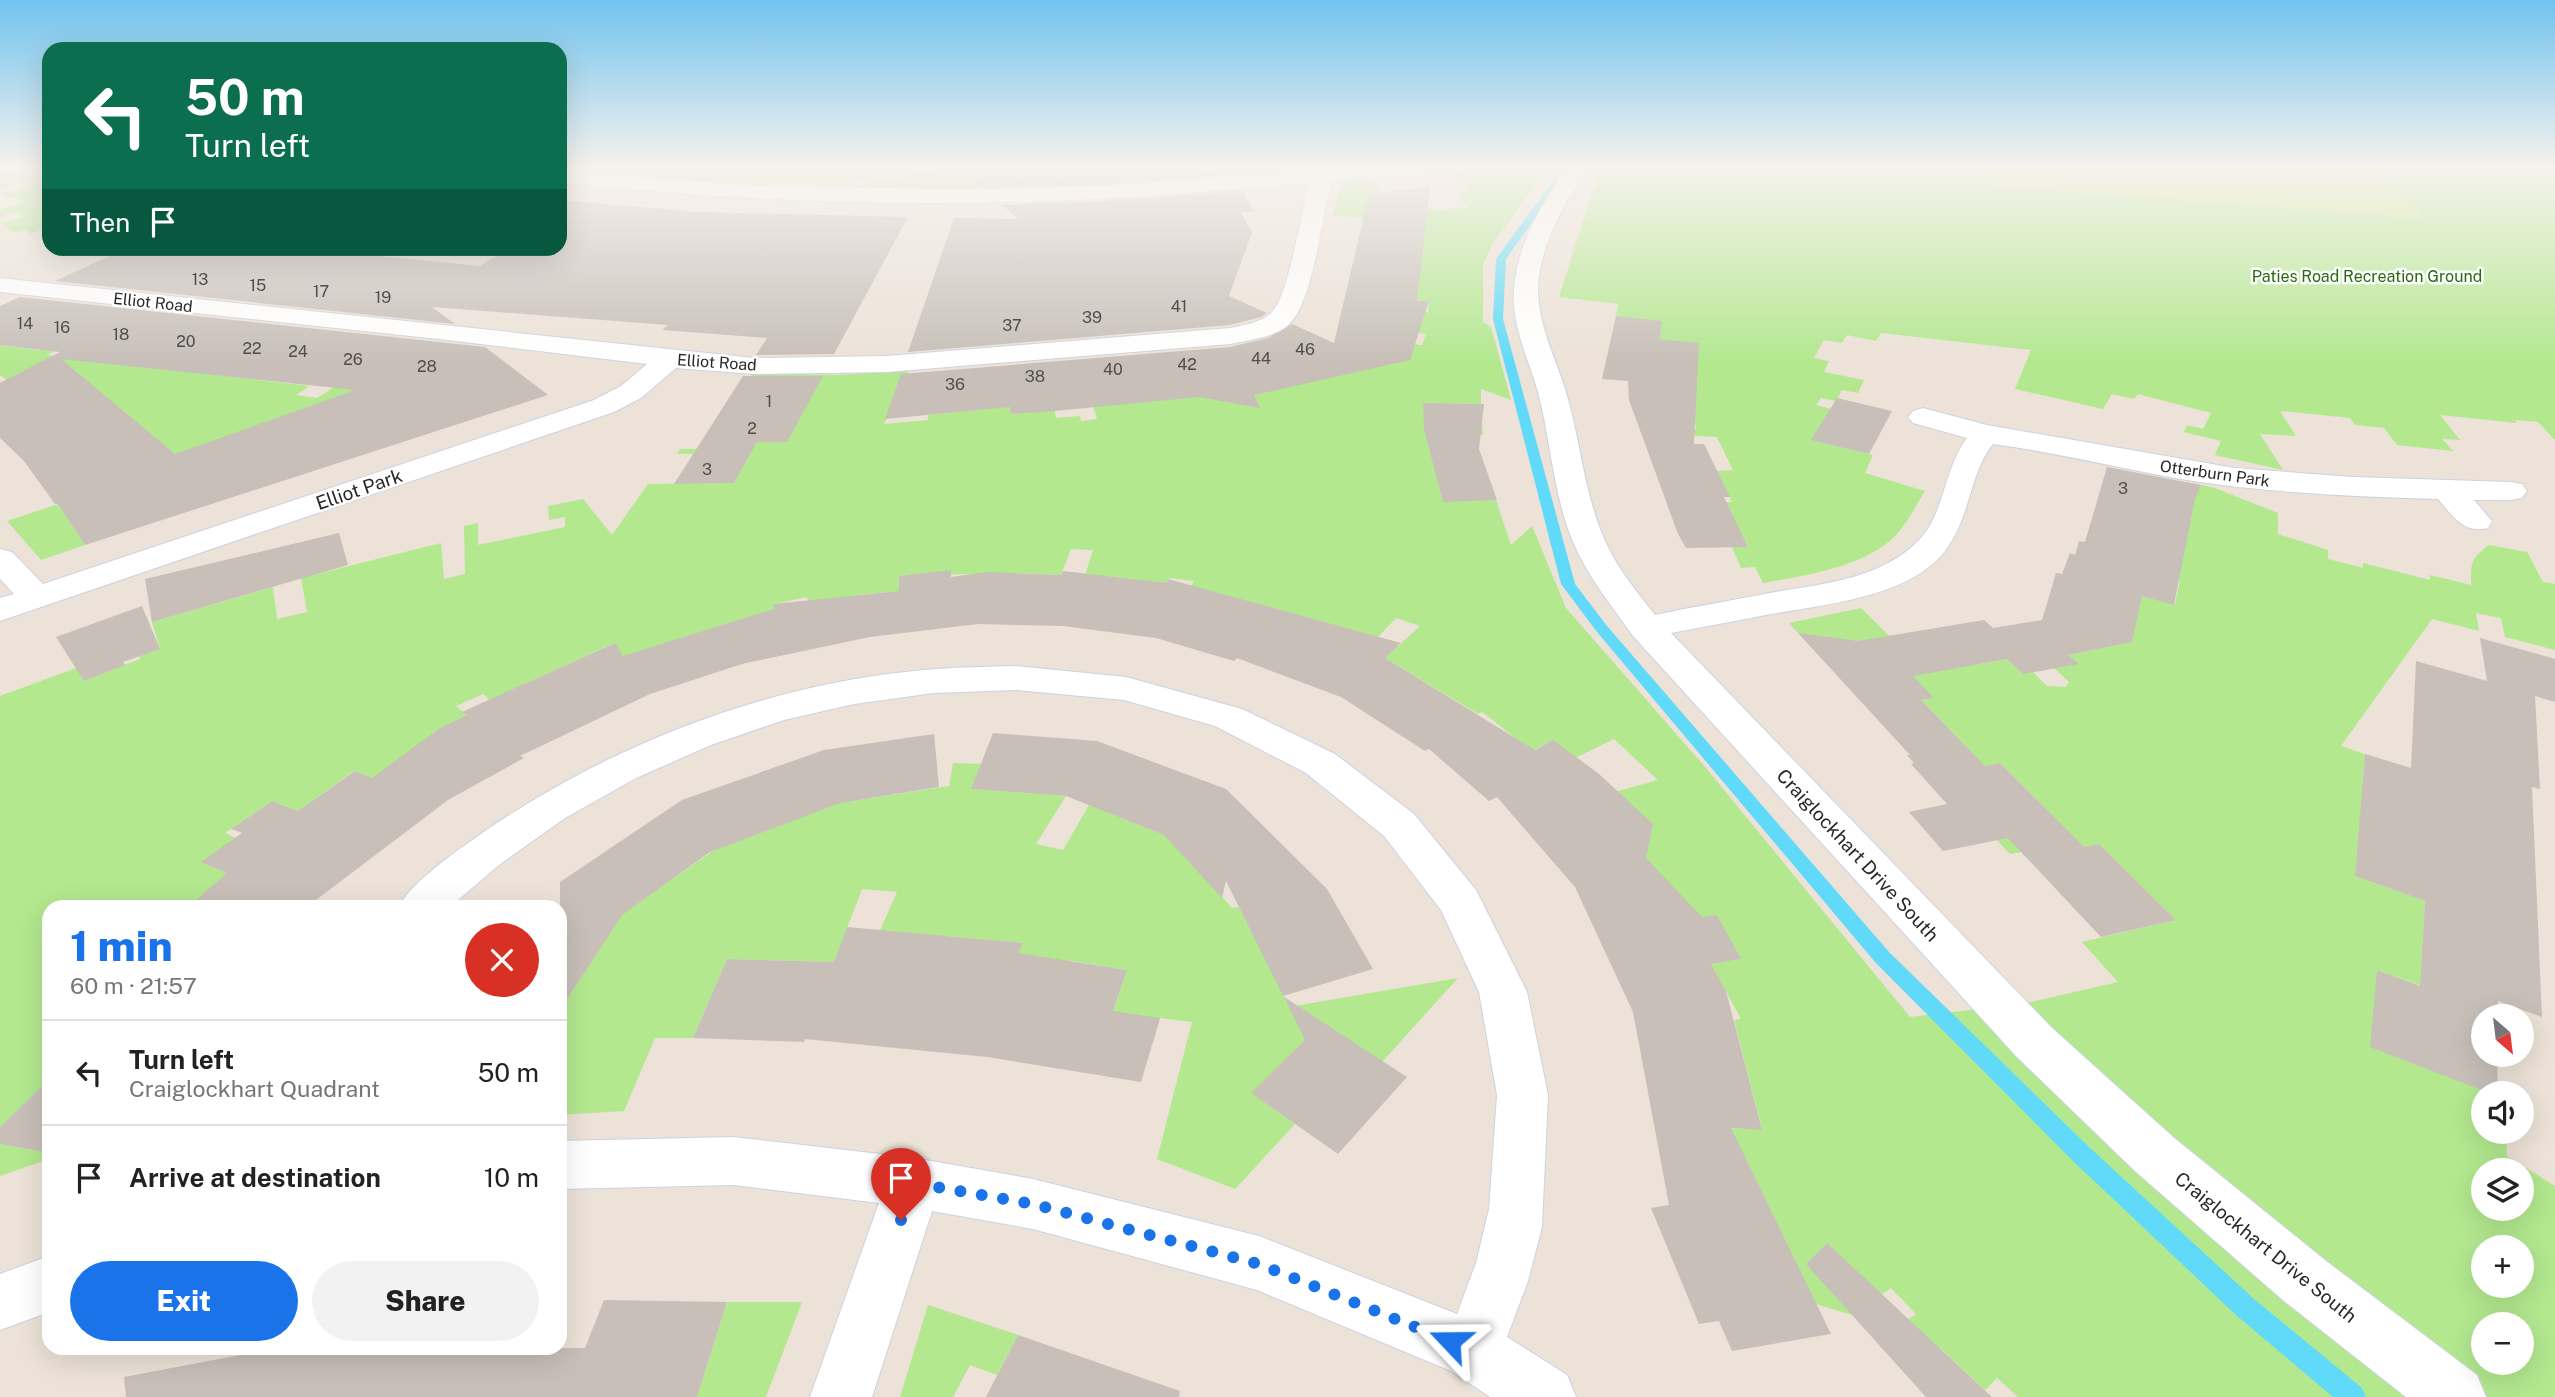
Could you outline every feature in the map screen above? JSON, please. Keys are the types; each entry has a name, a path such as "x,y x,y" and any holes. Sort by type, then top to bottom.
{"street":[{"name":"Elliot Road","path":"0,285 439,331 670,359 754,366 863,365 1230,336 1254,331 1269,326 1287,312 1309,233"},
{"name":"Craiglockhart Drive South","path":"1540,233 1531,257 1526,292 1582,523 1603,566 1646,628 2034,1042 2154,1154 2274,1256 2455,1397"},
{"name":"Elliot Park","path":"0,610 604,406 631,392 670,359"},
{"name":"Otterburn Park","path":"1923,417 1986,434 2030,439 2167,468 2263,481 2511,491"},
{"path":"1646,628 1837,591 1877,579 1914,561 1932,547 1941,532 1956,501 1973,446 1986,434"},
{"path":"2447,490 2476,521"},
{"path":"0,559 37,597"},
{"path":"429,900 484,856 535,820 642,760 751,717 859,690 966,678 1069,681 1168,698 1260,730 1304,752 1345,778 1383,808 1418,843 1449,882 1476,926 1497,974 1513,1027 1522,1084 1524,1145 1514,1223 1500,1279 1472,1350"},
{"path":"567,1165 733,1161 914,1183 1033,1204 1259,1264 1359,1302 1472,1350 1545,1397"},
{"path":"841,1397 914,1183"},
{"path":"0,1301 42,1286"}],"green space":[{"path":"1423,233 1500,233 1483,265 1483,322 1491,327 1511,400 1481,389 1481,404 1423,403 1424,421 1482,422 1483,435 1472,435 1483,460 1433,461 1443,501 1496,500 1511,545 1532,526 1566,608 1706,768 1910,1017 2022,1004 2118,982 2082,942 2176,920 2099,844 2028,859 2021,852 2010,854 1994,837 2043,806 2000,763 1985,766 1921,700 1934,698 1868,653 1856,641 1838,639 1824,661 1789,623 1861,608 1916,662 1964,654 1976,665 2007,659 2023,674 2033,672 2047,686 2066,687 2069,682 2054,668 2078,664 2068,655 2131,642 2142,596 2175,604 2180,581 2148,573 2156,477 2212,487 2278,513 2278,534 2328,550 2328,559 2363,568 2363,563 2430,580 2430,575 2471,585 2473,562 2489,545 2527,552 2543,582 2555,584 2555,650 2505,637 2501,618 2476,613 2479,631 2432,619 2341,746 2365,754 2362,785 2429,807 2358,844 2355,876 2425,901 2421,967 2464,1001 2377,970 2480,1081 2471,1081 2471,1144 2506,1144 2507,1156 2510,1158 2471,1158 2471,1221 2534,1221 2534,1173 2555,1186 2555,1397 2018,1397 1997,1378 1985,1390 1940,1348 1913,1382 1877,1342 1916,1314 1891,1288 1852,1315 1816,1304 1746,1159 1717,1162 1709,1128 1762,1129 1734,1020 1741,1019 1711,964 1741,959 1688,919 1590,799 1658,780 1614,739 1575,758 1553,740 1532,751 1482,712 1478,714 1385,658 1420,626 1396,618 1378,637 1211,591 1185,597 1194,581 1169,578 1161,594 1133,579 1104,576 1098,587 1082,585 1093,550 1071,549 1061,575 1018,573 1015,582 974,574 899,576 899,591 857,595 810,607 807,597 774,604 775,614 623,656 614,643 505,693 502,711 483,694 456,706 467,715 432,733 445,745 372,778 354,771 298,811 272,801 225,833 236,838 202,862 239,878 244,885 227,900 42,900 42,1086 0,1127 0,696 76,668 84,680 140,659 139,656 160,649 152,622 273,587 277,619 307,612 301,578 441,543 444,579 465,574 464,526 478,523 478,545 565,527 565,517 549,520 548,506 583,499 612,535 648,484 734,483 751,453 677,454 680,449 706,449 753,373 840,375 909,371 884,424 928,420 928,415 986,409 1008,393 1011,414 1031,412 1053,403 1056,418 1080,416 1081,421 1097,419 1091,399 1249,384 1340,348 1337,337 1422,345 1426,334 1409,332 1412,323 1422,323 1424,317 1415,312 1428,312 1429,302 1417,301"},
{"name":"Paties Road Recreation Ground","path":"1579,233 2555,233 2555,440 2538,422 2515,420 2517,423 2440,415 2460,440 2442,439 2453,451 2397,445 2384,428 2355,425 2350,418 2280,411 2296,436 2260,434 2283,470 2215,455 2221,441 2184,432 2187,425 2203,429 2211,413 2138,394 2134,399 2112,394 2103,409 2015,389 2031,350 1881,333 1876,341 1847,335 1842,343 1824,340 1814,358 1829,361 1824,372 1864,380 1858,393 1842,390 1836,401 1821,398 1816,405 1831,409 1812,440 1873,455 1865,473 1925,491 1899,531 1882,547 1851,563 1763,583 1755,567 1741,568 1732,547 1748,547 1726,502 1732,502 1717,471 1733,470 1717,437 1645,433 1645,426 1696,429 1692,392 1699,344 1660,339 1616,316 1618,304 1559,297"},
{"path":"0,345 39,350 44,347 60,349 47,355 310,386 296,395 317,398 353,375 383,378 70,522 85,545 41,560 7,521 95,492 12,384 0,375"},
{"path":"953,763 981,764 972,789 1066,796 1036,844 1063,850 1089,805 1167,836 1232,908 1239,907 1289,1007 1458,978 1383,1061 1252,1093 1295,1124 1235,1189 1157,1159 1192,1022 1160,1018 1153,1043 1105,1035 1127,970 1072,961 1062,986 1008,978 1022,943 947,936 933,968 866,962 897,892 862,889 834,962 727,959 693,1038 655,1038 624,1111 567,1115 567,1000 617,920 615,919 828,771 859,800 949,786"},
{"path":"0,1144 42,1152 42,1161 0,1176"},
{"path":"727,1302 802,1302 766,1397 697,1397"},
{"path":"928,1305 1018,1335 997,1375 970,1365 953,1397 900,1397"}],"building":[{"path":"567,233 899,233 834,354 756,355 767,338 662,330 668,325 432,307 455,324 55,281 110,256 379,256 480,266 497,256 567,256"},
{"path":"949,233 1252,233 1229,296 1267,313 1261,317 1230,325 908,352"},
{"path":"1360,233 1425,233 1417,301 1429,301 1410,360 1254,395 1260,408 1199,397 1055,411 1011,414 1010,407 885,419 901,374 1230,347 1268,338 1292,324 1334,343"},
{"path":"20,297 485,347 548,395 85,545 58,504 55,504 24,461 0,438 0,383 60,352 0,345 0,306","holes":["61,359 355,390 175,454"]},
{"path":"1616,316 1662,321 1660,339 1699,343 1694,444 1704,444 1730,497 1724,497 1748,547 1686,548 1678,534 1629,400 1628,381 1602,379"},
{"path":"743,376 823,376 787,442 757,442 734,483 674,484"},
{"path":"1837,398 1892,411 1869,454 1811,440"},
{"path":"1423,403 1484,404 1479,449 1497,500 1443,502 1424,429"},
{"path":"2107,467 2201,485 2195,499 2174,605 2142,596 2132,642 2068,655 2079,664 2023,674 2007,659 1913,676 1934,698 1921,700 1985,766 2000,763 2084,847 2099,844 2176,920 2101,937 2008,838 1943,851 1909,812 1947,804 1911,764 1914,763 1907,755 1910,755 1798,633 1858,641 1984,620 1993,628 2042,620 2056,573 2062,574 2070,553 2075,555 2079,541 2085,542"},
{"path":"339,533 348,565 152,622 145,579"},
{"path":"951,570 951,577 987,572 1061,575 1063,571 1167,583 1168,579 1401,643 1385,658 1535,750 1553,740 1599,774 1653,824 1646,858 1702,917 1717,915 1741,959 1711,964 1726,991 1762,1130 1731,1128 1831,1334 1732,1351 1719,1321 1699,1324 1651,1208 1669,1205 1633,1012 1575,887 1497,797 1489,801 1429,749 1425,751 1341,697 1237,658 1234,661 1156,638 1063,626 978,624 870,637 742,664 650,694 520,756 524,758 448,800 316,900 196,900 227,873 201,862 242,833 231,829 272,801 298,811 355,771 372,778 440,728 467,715 462,712 615,643 623,656 774,609 773,604 899,591 899,576"},
{"path":"142,606 160,649 123,662 125,665 84,681 56,637"},
{"path":"2480,638 2555,659 2555,702 2535,696 2540,789 2532,787 2542,1017 2534,1014 2534,1004 2506,1004 2498,1001 2498,1004 2471,1004 2471,1068 2497,1068 2498,1081 2471,1081 2471,1086 2370,1047 2377,970 2420,986 2425,901 2355,876 2365,754 2411,768 2416,661 2487,681"},
{"path":"993,733 1097,741 1226,789 1327,889 1373,969 1283,996 1226,881 1222,898 1164,835 1066,796 971,789"},
{"path":"934,734 939,787 840,803 710,852 622,915 567,999 567,900 560,900 560,882 682,800 824,750"},
{"path":"847,927 1023,943 1018,953 1127,970 1113,1011 1160,1018 1141,1082 987,1057 805,1039 804,1042 693,1038 727,959 834,962"},
{"path":"1284,997 1407,1077 1338,1154 1251,1093 1305,1040"},
{"path":"42,1086 42,1152 0,1144 0,1127"},
{"path":"1827,1243 1992,1397 1926,1397 1806,1264"},
{"path":"604,1300 727,1302 697,1397 126,1397 124,1377 240,1355 567,1355 567,1348 585,1348"},
{"path":"1018,1335 1180,1391 1179,1397 986,1397"}],"waterway":[{"path":"1520,233 1501,259 1498,319 1568,584 1602,629 1882,957 2081,1154 2245,1307 2353,1397"}],"route":[{"path":"901,1220 914,1183 1033,1204 1152,1233 1259,1264 1359,1302 1450,1341"}]}
